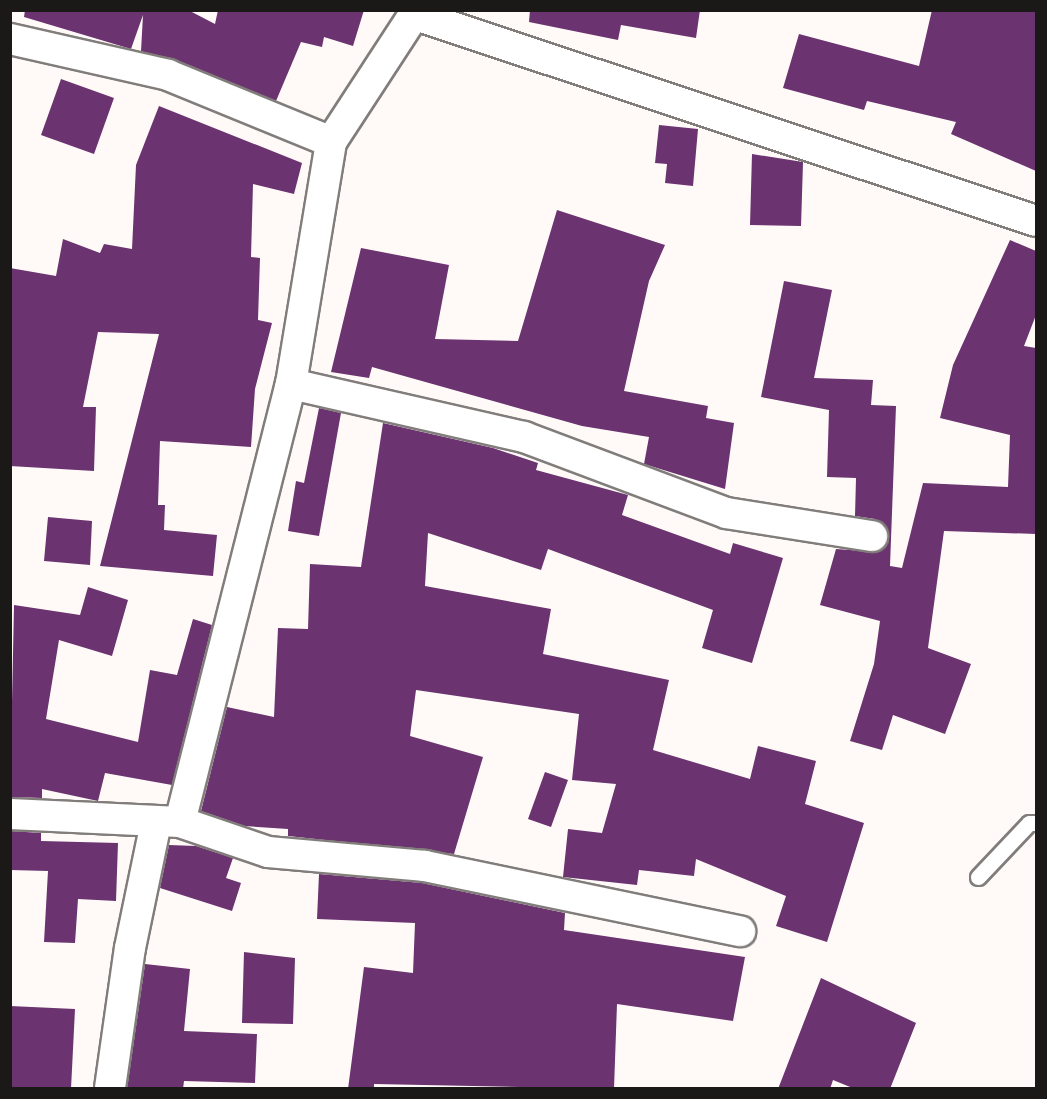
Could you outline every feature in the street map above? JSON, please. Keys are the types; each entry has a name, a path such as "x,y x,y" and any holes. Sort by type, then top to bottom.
{"street":[{"path":"110,1089 131,938 168,822 291,384 332,142 417,13 1036,221"},
{"path":"10,39 168,75 332,142"},
{"path":"291,384 524,437 726,513 872,536"},
{"path":"10,814 120,815 168,822 268,852 425,866 740,931"}],"lane":[{"path":"978,877 1029,823 1036,823"}],"building":[{"path":"25,10 188,10 215,24 218,10 364,10 353,46 324,37 322,47 301,42 276,101 141,51 143,15 131,49 24,17"},
{"path":"530,10 700,10 696,38 621,25 618,40 529,22"},
{"path":"932,10 1036,10 1036,171 951,134 956,122 867,101 864,110 783,88 799,34 919,66"},
{"path":"61,79 114,98 94,154 41,135"},
{"path":"159,106 302,163 294,194 253,184 251,257 260,258 258,320 272,323 255,389 251,447 160,441 158,505 165,505 164,530 217,535 213,576 100,566 159,334 98,332 83,407 96,407 94,471 10,466 10,268 56,276 63,239 100,253 104,244 132,249 136,165"},
{"path":"659,125 698,129 693,186 665,183 667,164 655,163"},
{"path":"752,154 803,162 801,226 750,225"},
{"path":"557,210 665,245 649,281 624,391 708,406 706,418 734,423 725,489 644,464 649,437 582,426 372,367 369,378 331,372 361,248 449,265 435,339 518,341"},
{"path":"1010,240 1036,251 1036,315 1024,346 1036,348 1036,534 944,531 928,648 971,664 945,734 893,715 882,750 850,741 874,664 880,621 820,605 836,549 878,552 886,546 888,530 875,519 855,516 856,478 827,477 829,410 761,397 784,281 832,290 814,378 873,380 871,405 896,406 890,566 902,568 923,483 1008,487 1010,435 940,418 953,365"},
{"path":"319,408 341,413 319,536 288,531 296,481 304,483"},
{"path":"383,423 493,448 538,463 536,470 628,495 622,515 730,554 733,543 783,558 752,663 702,648 713,610 548,549 541,570 428,533 425,586 551,609 543,654 669,680 653,750 750,779 758,746 816,761 805,804 864,823 827,942 776,926 786,896 696,859 694,876 639,870 637,885 563,877 568,829 602,833 616,784 572,780 579,714 416,690 410,736 483,757 454,854 288,836 288,829 244,826 201,811 227,707 274,717 278,628 308,629 310,564 361,567"},
{"path":"48,517 92,521 90,565 44,561"},
{"path":"88,587 128,600 112,656 59,640 46,719 138,742 150,670 177,675 193,619 212,625 172,785 105,773 98,801 42,789 42,798 10,797 14,605 80,615"},
{"path":"545,772 568,780 551,827 528,819"},
{"path":"10,831 41,833 41,841 118,843 116,901 78,899 75,943 44,942 48,871 10,870"},
{"path":"169,845 196,846 233,858 226,878 241,883 232,911 160,888"},
{"path":"319,874 422,883 565,913 564,930 745,957 733,1021 617,1004 614,1089 374,1084 374,1089 348,1089 364,967 413,973 415,923 317,919"},
{"path":"244,952 295,958 293,1024 242,1023"},
{"path":"145,964 190,969 184,1031 257,1034 255,1083 184,1081 183,1089 127,1089"},
{"path":"821,978 916,1023 890,1089 855,1089 833,1080 830,1089 778,1089"},
{"path":"10,1006 75,1009 71,1089 10,1089"}]}
